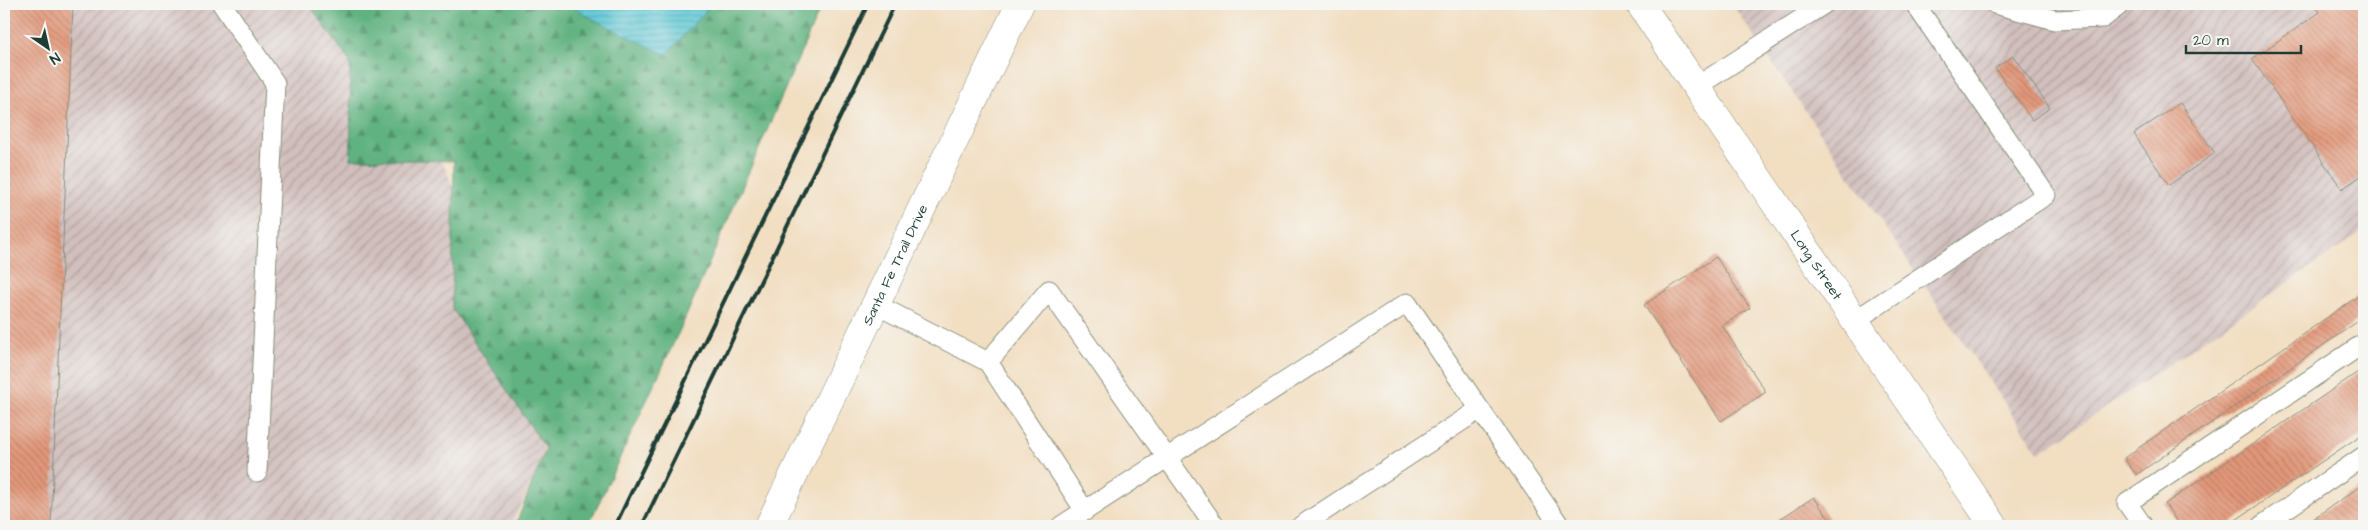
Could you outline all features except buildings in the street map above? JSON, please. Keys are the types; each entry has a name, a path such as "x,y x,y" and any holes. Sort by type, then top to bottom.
{"street":[{"name":"Santa Fe Trail Drive","path":"769,526 1020,4"},
{"name":"Long Street","path":"1640,4 1994,526"}],"lane":[{"path":"222,4 275,83 257,472"},
{"path":"1696,87 1824,4"},
{"path":"1854,320 2046,195 1915,4"},
{"path":"1995,4 2056,20 2103,18 2121,4"},
{"path":"988,362 1049,290 1166,459 1215,526"},
{"path":"1061,526 1407,303 1560,526"},
{"path":"875,304 988,362 1086,511"},
{"path":"2143,526 2127,503 2364,343"},
{"path":"1301,526 1480,410"},
{"path":"2262,526 2364,456"}],"shaded area":[{"path":"4,4 331,4 446,169 546,456 510,526 4,526"},
{"path":"1732,4 2364,4 2364,231 2039,453"}],"green space":[{"path":"309,4 822,4 684,321 588,526 515,526 546,449 452,308 454,161 351,159 350,62"}],"water":[{"path":"571,4 712,4 666,55 585,15"}],"railway":[{"path":"615,526 868,4"},
{"path":"642,526 895,4"}]}
